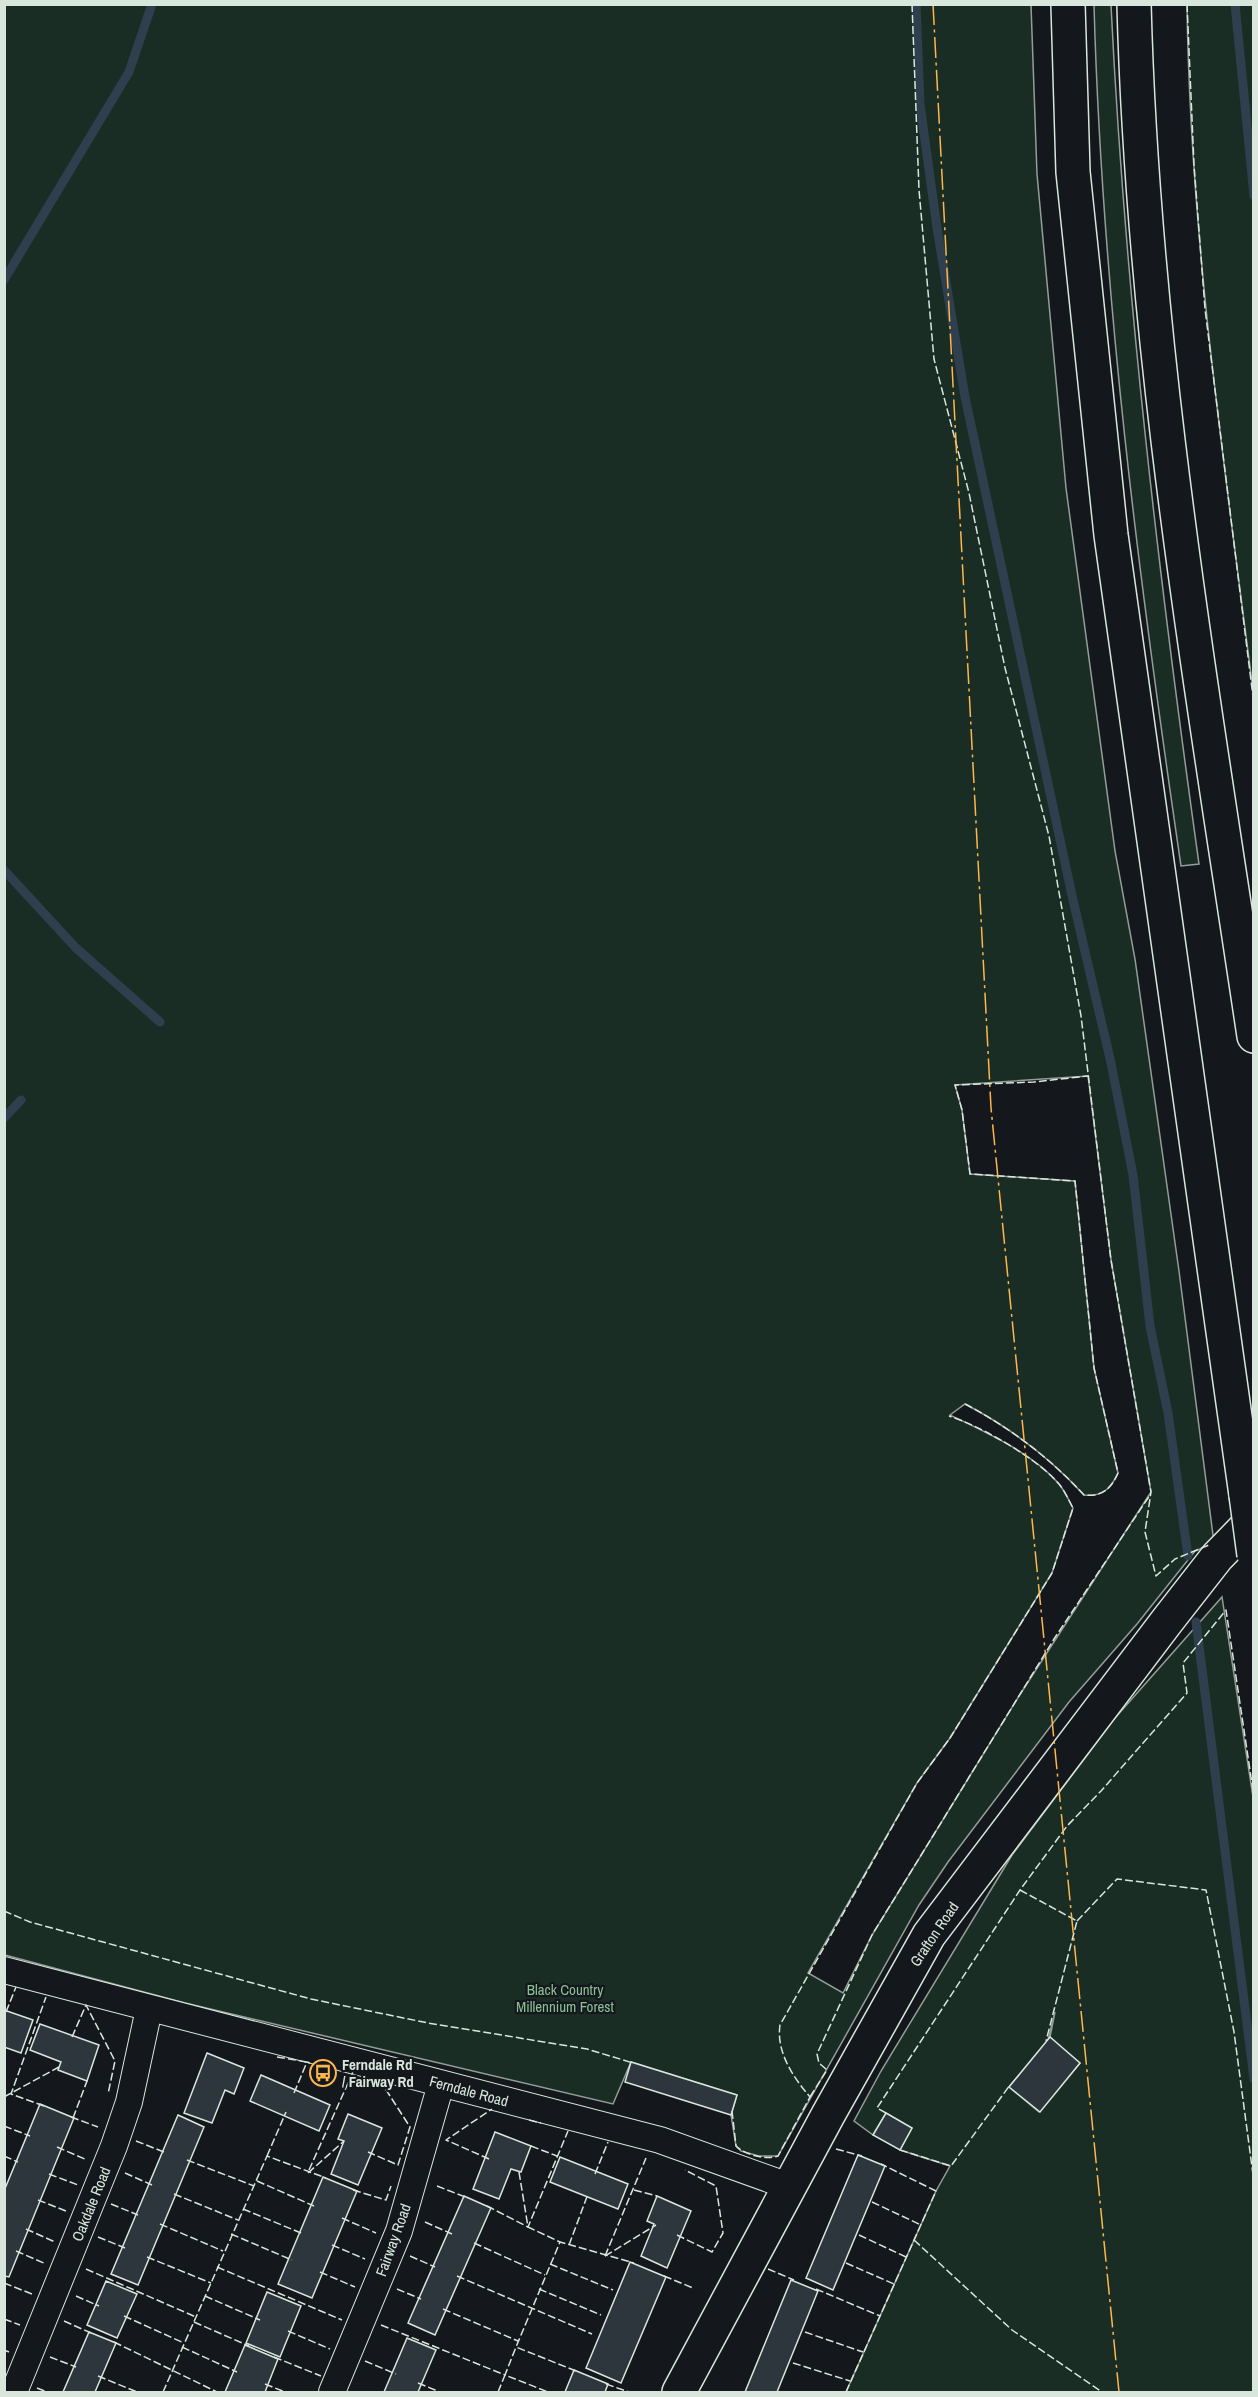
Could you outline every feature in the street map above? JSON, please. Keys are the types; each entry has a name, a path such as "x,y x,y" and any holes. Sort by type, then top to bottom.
{"main road":[{"path":"1068,4 1073,172 1111,535 1250,1507 1254,1555"},
{"path":"1134,4 1137,122 1155,340 1191,630 1254,1036"},
{"name":"Grafton Road","path":"679,2392 828,2115 929,1935 1217,1557 1250,1507"}],"street":[{"name":"Ferndale Road","path":"4,1970 660,2140 791,2187"},
{"name":"Oakdale Road","path":"14,2392 114,2146 129,2102 149,2008"},
{"name":"Fairway Road","path":"332,2392 399,2231 441,2084"}],"green space":[{"name":"Black Country Millennium Forest","path":"4,5 1031,5 1037,174 1066,488 1115,851 1135,959 1179,1271 1214,1543 1195,1551 1137,1624 1069,1702 948,1862 919,1905 778,2156 759,2156 741,2151 736,2146 731,2115 737,2095 631,2062 613,2104 185,2003 5,1955","holes":["1088,1076 1111,1260 1151,1492 1019,1696 872,1935 843,1993 808,1973 917,1783 950,1738 1052,1573 1073,1508 1059,1484 1036,1463 1008,1444 950,1415 965,1404 981,1413 1013,1433 1043,1456 1084,1495 1096,1495 1105,1491 1118,1473 1094,1368 1075,1181 970,1174 962,1110 955,1085"]},
{"path":"1094,5 1111,5 1134,328 1170,650 1199,864 1181,866 1137,544 1105,221"},
{"path":"1187,5 1253,5 1253,690 1210,348 1194,177"},
{"path":"1222,1597 1253,1797 1253,2392 846,2392 936,2191 950,2166 900,2150 912,2128 886,2113 873,2135 854,2121 881,2071 1012,1855 1115,1718","holes":["1055,2012 1050,2037 1080,2063 1039,2112 1009,2087 1048,2040"]}],"building":[{"path":"4,2010 33,2020 21,2053 4,2047"},
{"path":"40,2024 99,2045 87,2081 58,2070 61,2062 30,2050"},
{"path":"1050,2037 1080,2063 1040,2112 1009,2087"},
{"path":"207,2053 244,2068 234,2094 225,2090 212,2123 184,2113"},
{"path":"631,2062 737,2095 731,2115 625,2082"},
{"path":"261,2075 330,2105 319,2131 250,2101"},
{"path":"40,2104 74,2118 9,2277 4,2276 4,2191"},
{"path":"886,2113 912,2128 900,2150 873,2135"},
{"path":"348,2114 382,2128 358,2185 331,2174 344,2141 338,2139"},
{"path":"178,2115 204,2127 138,2285 111,2274"},
{"path":"495,2132 531,2146 521,2172 511,2169 499,2199 473,2189"},
{"path":"858,2155 885,2166 833,2290 806,2278"},
{"path":"560,2157 628,2184 618,2209 550,2182"},
{"path":"323,2177 357,2191 312,2298 278,2284"},
{"path":"464,2196 491,2208 435,2335 408,2323"},
{"path":"657,2196 691,2211 667,2268 641,2256 654,2224 647,2221"},
{"path":"630,2262 666,2277 621,2383 586,2368"},
{"path":"791,2280 818,2291 777,2392 745,2392"},
{"path":"106,2281 137,2294 117,2338 87,2325"},
{"path":"267,2292 301,2306 280,2357 246,2343"},
{"path":"89,2332 116,2343 95,2392 63,2392"},
{"path":"407,2338 436,2350 418,2392 384,2392"},
{"path":"245,2345 278,2359 265,2392 225,2392"},
{"path":"574,2370 608,2384 605,2392 565,2392"}],"waterway":[{"path":"4,280 129,72 152,4"},
{"path":"916,4 920,104 937,228 965,397 1073,900 1111,1063 1133,1175 1150,1326 1168,1413 1188,1556"},
{"path":"1235,4 1254,196"},
{"path":"4,870 76,948 160,1022"},
{"path":"4,1118 21,1100"},
{"path":"1196,1622 1254,2079"}],"fence":[{"path":"912,4 919,190 934,359 969,493 1005,668 1049,836 1081,1016 1111,1260 1151,1492 1145,1532 1156,1576 1175,1559 1209,1545"},
{"path":"1187,4 1194,165 1205,309 1254,705"},
{"path":"965,1404 1028,1444 1084,1495 1096,1495 1105,1491 1118,1473 1094,1368 1075,1181 970,1174 962,1110 955,1085 1034,1082 1088,1076"},
{"path":"732,2111 736,2146 756,2156 778,2156 810,2097 787,2064 779,2035 780,2025 917,1783 950,1738 1052,1573 1073,1508 1059,1484 1037,1464 992,1435 949,1416"},
{"path":"810,2097 827,2070 819,2063 817,2054 872,1935 1054,1639 1150,1495"},
{"path":"886,2113 877,2108 1020,1890 1067,1826 1187,1693 1183,1663 1226,1610 1254,1797"},
{"path":"1077,1921 1117,1879 1206,1890 1234,2032 1254,2182"},
{"path":"1020,1890 1077,1921 1046,2041"},
{"path":"4,1911 30,1922 311,1999 428,2023 587,2049 633,2063"},
{"path":"6,2012 16,1987"},
{"path":"44,2106 11,2094 46,1997"},
{"path":"72,2037 86,2005 115,2061 108,2094"},
{"path":"277,2057 307,2062"},
{"path":"294,2093 307,2062 310,2063"},
{"path":"4,2097 59,2067"},
{"path":"309,2170 353,2072"},
{"path":"368,2079 381,2082 410,2127 398,2165 368,2152"},
{"path":"73,2118 87,2081"},
{"path":"900,2150 951,2166 1010,2085"},
{"path":"489,2159 446,2140 492,2109"},
{"path":"267,2156 286,2112"},
{"path":"71,2117 98,2127"},
{"path":"529,2120 541,2123"},
{"path":"4,2126 30,2136"},
{"path":"487,2206 528,2227 568,2131"},
{"path":"136,2141 164,2152"},
{"path":"308,2173 344,2141"},
{"path":"595,2174 608,2142"},
{"path":"531,2146 557,2156"},
{"path":"57,2147 87,2160"},
{"path":"836,2149 862,2156"},
{"path":"4,2156 18,2162"},
{"path":"163,2392 267,2156 326,2178"},
{"path":"605,2256 646,2158"},
{"path":"187,2160 254,2186"},
{"path":"846,2392 936,2191 881,2164"},
{"path":"677,2235 712,2252 723,2233 716,2186 685,2170"},
{"path":"519,2172 528,2227 560,2242"},
{"path":"125,2173 152,2185"},
{"path":"49,2174 78,2185"},
{"path":"257,2181 314,2206"},
{"path":"353,2190 386,2200 391,2186"},
{"path":"437,2186 468,2198"},
{"path":"634,2190 657,2196"},
{"path":"174,2194 238,2220"},
{"path":"569,2245 588,2194"},
{"path":"38,2200 66,2211"},
{"path":"872,2202 921,2225"},
{"path":"111,2204 138,2215"},
{"path":"243,2209 301,2233"},
{"path":"342,2218 376,2233"},
{"path":"425,2222 452,2234"},
{"path":"160,2224 223,2251"},
{"path":"605,2256 656,2225"},
{"path":"26,2229 55,2242"},
{"path":"231,2234 292,2260"},
{"path":"859,2235 906,2257"},
{"path":"98,2237 125,2248"},
{"path":"914,2240 1012,2330 1102,2392"},
{"path":"576,2371 516,2347 560,2242 634,2263"},
{"path":"474,2243 545,2275"},
{"path":"332,2245 365,2259"},
{"path":"16,2251 46,2264"},
{"path":"410,2256 435,2267"},
{"path":"147,2257 211,2283"},
{"path":"846,2263 894,2284"},
{"path":"550,2264 613,2290"},
{"path":"217,2267 342,2320"},
{"path":"86,2269 196,2317"},
{"path":"768,2269 794,2280"},
{"path":"320,2272 355,2287"},
{"path":"457,2276 592,2334"},
{"path":"664,2276 693,2288"},
{"path":"4,2283 32,2294"},
{"path":"397,2289 421,2299"},
{"path":"539,2289 601,2315"},
{"path":"816,2289 880,2316"},
{"path":"76,2296 99,2306"},
{"path":"205,2296 260,2320"},
{"path":"443,2309 518,2341"},
{"path":"124,2316 184,2343"},
{"path":"4,2319 20,2325"},
{"path":"64,2321 91,2333"},
{"path":"194,2322 249,2346"},
{"path":"381,2325 505,2375 516,2347"},
{"path":"288,2331 330,2349"},
{"path":"805,2332 863,2352"},
{"path":"114,2342 217,2392"},
{"path":"182,2347 237,2372"},
{"path":"4,2350 9,2352"},
{"path":"50,2357 76,2367"},
{"path":"274,2357 321,2376"},
{"path":"365,2361 396,2374"},
{"path":"793,2363 850,2381"},
{"path":"498,2392 505,2375 548,2392"},
{"path":"98,2376 137,2392"},
{"path":"418,2383 440,2392"},
{"path":"265,2384 285,2392"},
{"path":"606,2384 629,2392"},
{"path":"37,2388 47,2392"}],"power":[{"path":"933,4 991,1108 1119,2392"}],"place":[{"name":"Ferndale Rd / Fairway Rd","path":"323,2073"}]}
